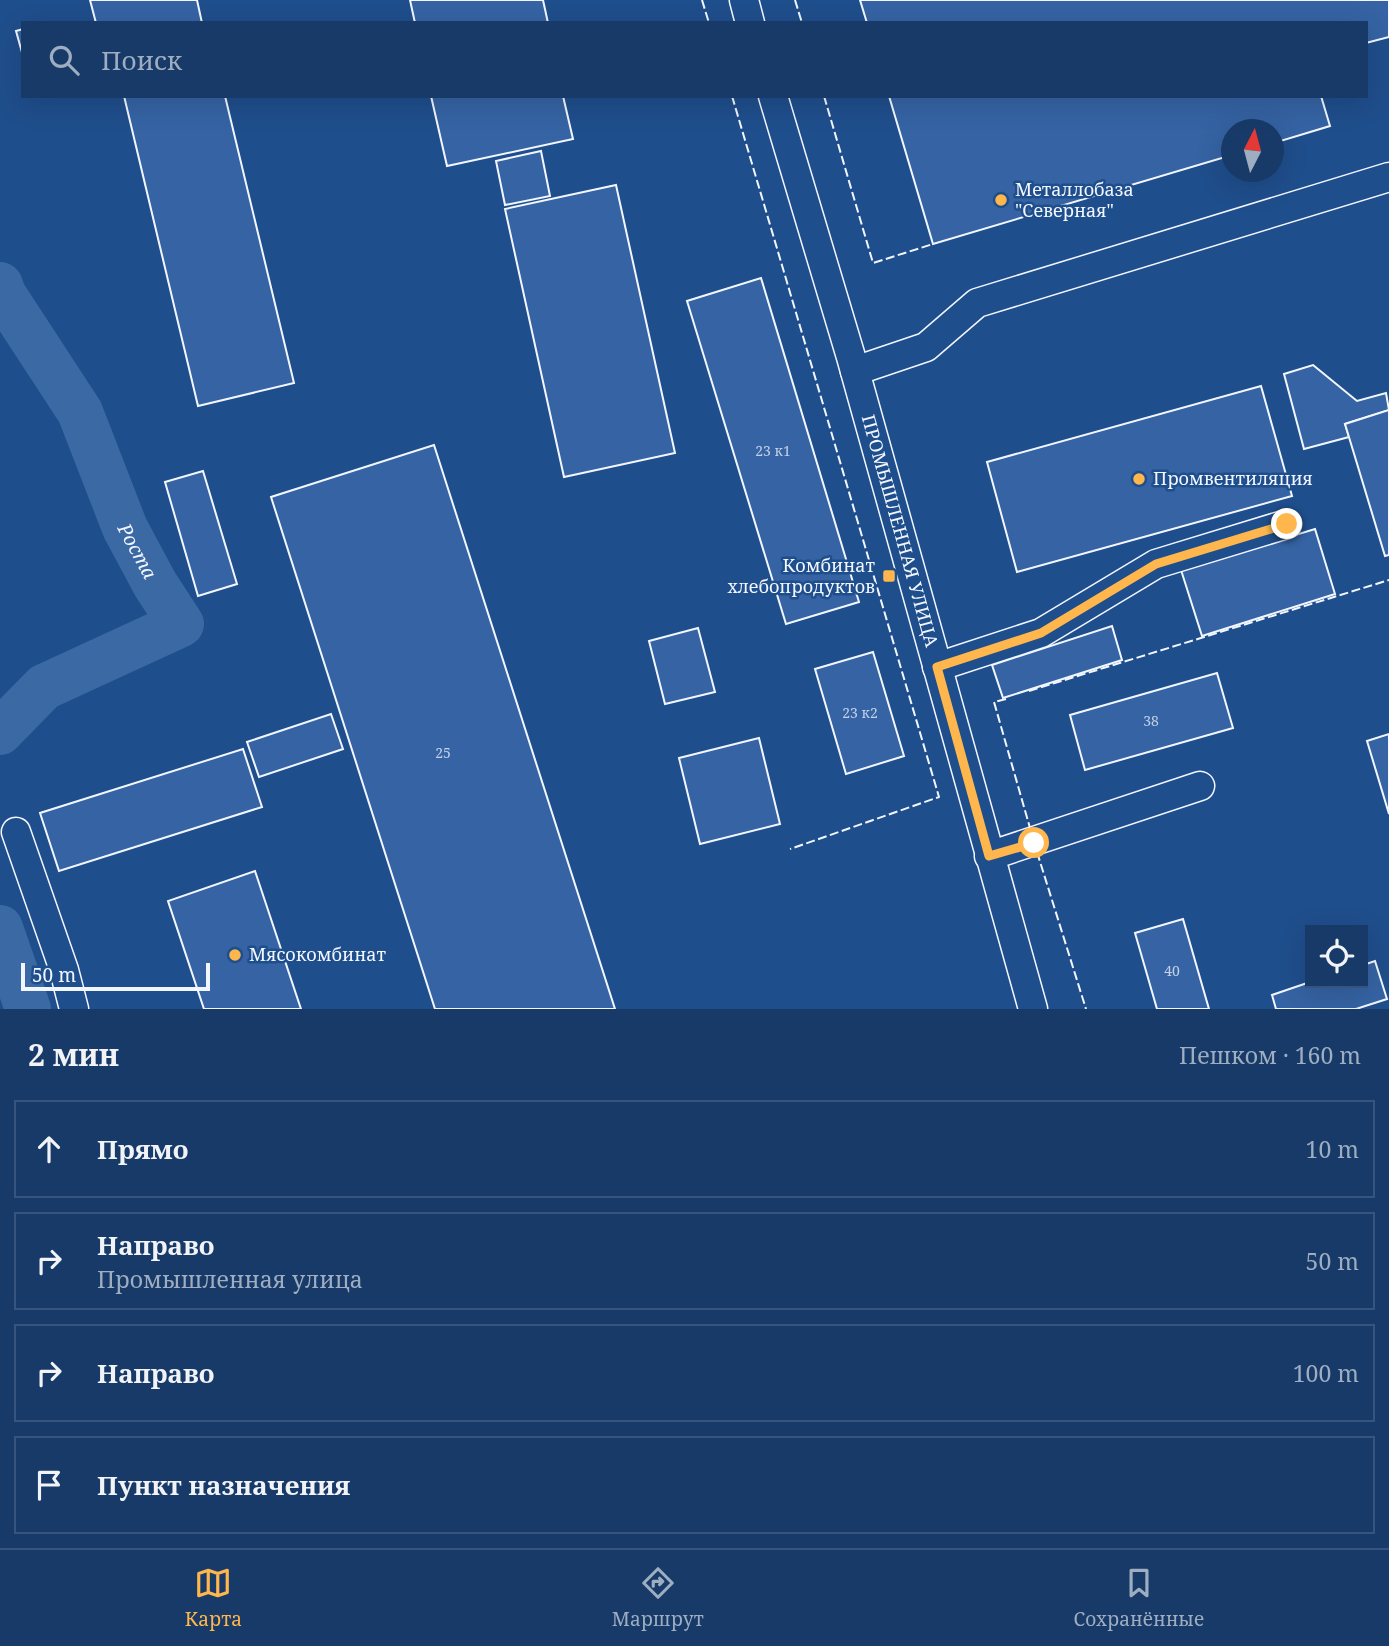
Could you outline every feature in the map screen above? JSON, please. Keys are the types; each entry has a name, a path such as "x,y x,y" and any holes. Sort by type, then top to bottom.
{"street":[{"path":"744,0 750,21"},
{"name":"ПРОМЫШЛЕННАЯ УЛИЦА","path":"774,98 855,371 1033,1009"},
{"path":"855,371 926,347 977,303 1389,177"},
{"path":"937,667 1041,633 1156,564 1287,524"},
{"path":"989,856 1200,786"},
{"path":"16,832 64,970 74,1009"}],"building":[{"path":"90,0 197,0 202,21 95,21"},
{"path":"410,0 543,0 548,21 415,21"},
{"path":"860,0 1389,0 1389,37 1368,42 1368,21 866,21"},
{"path":"21,30 21,49 16,31"},
{"path":"124,98 225,98 294,383 198,406"},
{"path":"431,98 563,98 573,139 447,166"},
{"name":"Металлобаза \"Северная\"","path":"890,98 1322,98 1330,126 1284,140 1284,119 1221,119 1221,158 933,244"},
{"path":"541,151 550,196 505,205 496,161"},
{"path":"616,185 675,453 564,477 505,209"},
{"path":"761,278 859,602 786,624 687,301"},
{"path":"1313,365 1357,401 1386,393 1389,410 1345,424 1349,437 1304,449 1284,374"},
{"name":"Промвентиляция","path":"1261,386 1292,496 1017,572 987,462"},
{"path":"1389,410 1389,555 1385,556 1345,424"},
{"path":"434,445 615,1009 435,1009 271,497"},
{"path":"203,471 237,584 198,596 165,482"},
{"path":"1315,529 1335,594 1202,636 1181,570"},
{"path":"1112,626 1122,660 1003,698 992,665"},
{"path":"698,628 715,692 665,704 649,641"},
{"path":"873,652 904,756 846,774 815,669"},
{"path":"1217,673 1233,728 1085,770 1070,715"},
{"path":"331,714 343,749 259,777 247,742"},
{"path":"1389,734 1389,814 1367,741"},
{"path":"759,738 780,824 700,844 679,758"},
{"path":"243,749 262,807 59,871 40,813"},
{"name":"Мясокомбинат","path":"255,871 301,1009 204,1009 168,901"},
{"path":"1183,919 1209,1009 1157,1009 1135,933"},
{"path":"1375,961 1387,999 1356,1009 1276,1009 1272,995 1305,984 1305,988 1368,988 1368,963"}],"waterway":[{"name":"Роста","path":"0,285 3,294 80,412 125,528 155,584 181,624 44,687 0,732"},
{"name":"Роста","path":"0,928 28,1009"}],"fence":[{"path":"702,0 708,21"},
{"path":"795,0 801,21"},
{"path":"733,98 939,797 790,849"},
{"path":"825,98 873,263 933,244"},
{"path":"1029,691 1389,580"},
{"path":"1006,699 994,702 1032,835"},
{"path":"1037,852 1086,1009"}],"place":[{"name":"Металлобаза \"Северная\"","path":"1001,200"},
{"name":"Промвентиляция","path":"1139,479"},
{"name":"Комбинат хлебопродуктов","path":"889,576"},
{"name":"Мясокомбинат","path":"235,955"}],"route":[{"path":"1034,843 989,856 937,667 1041,633 1156,564 1287,524"}]}
